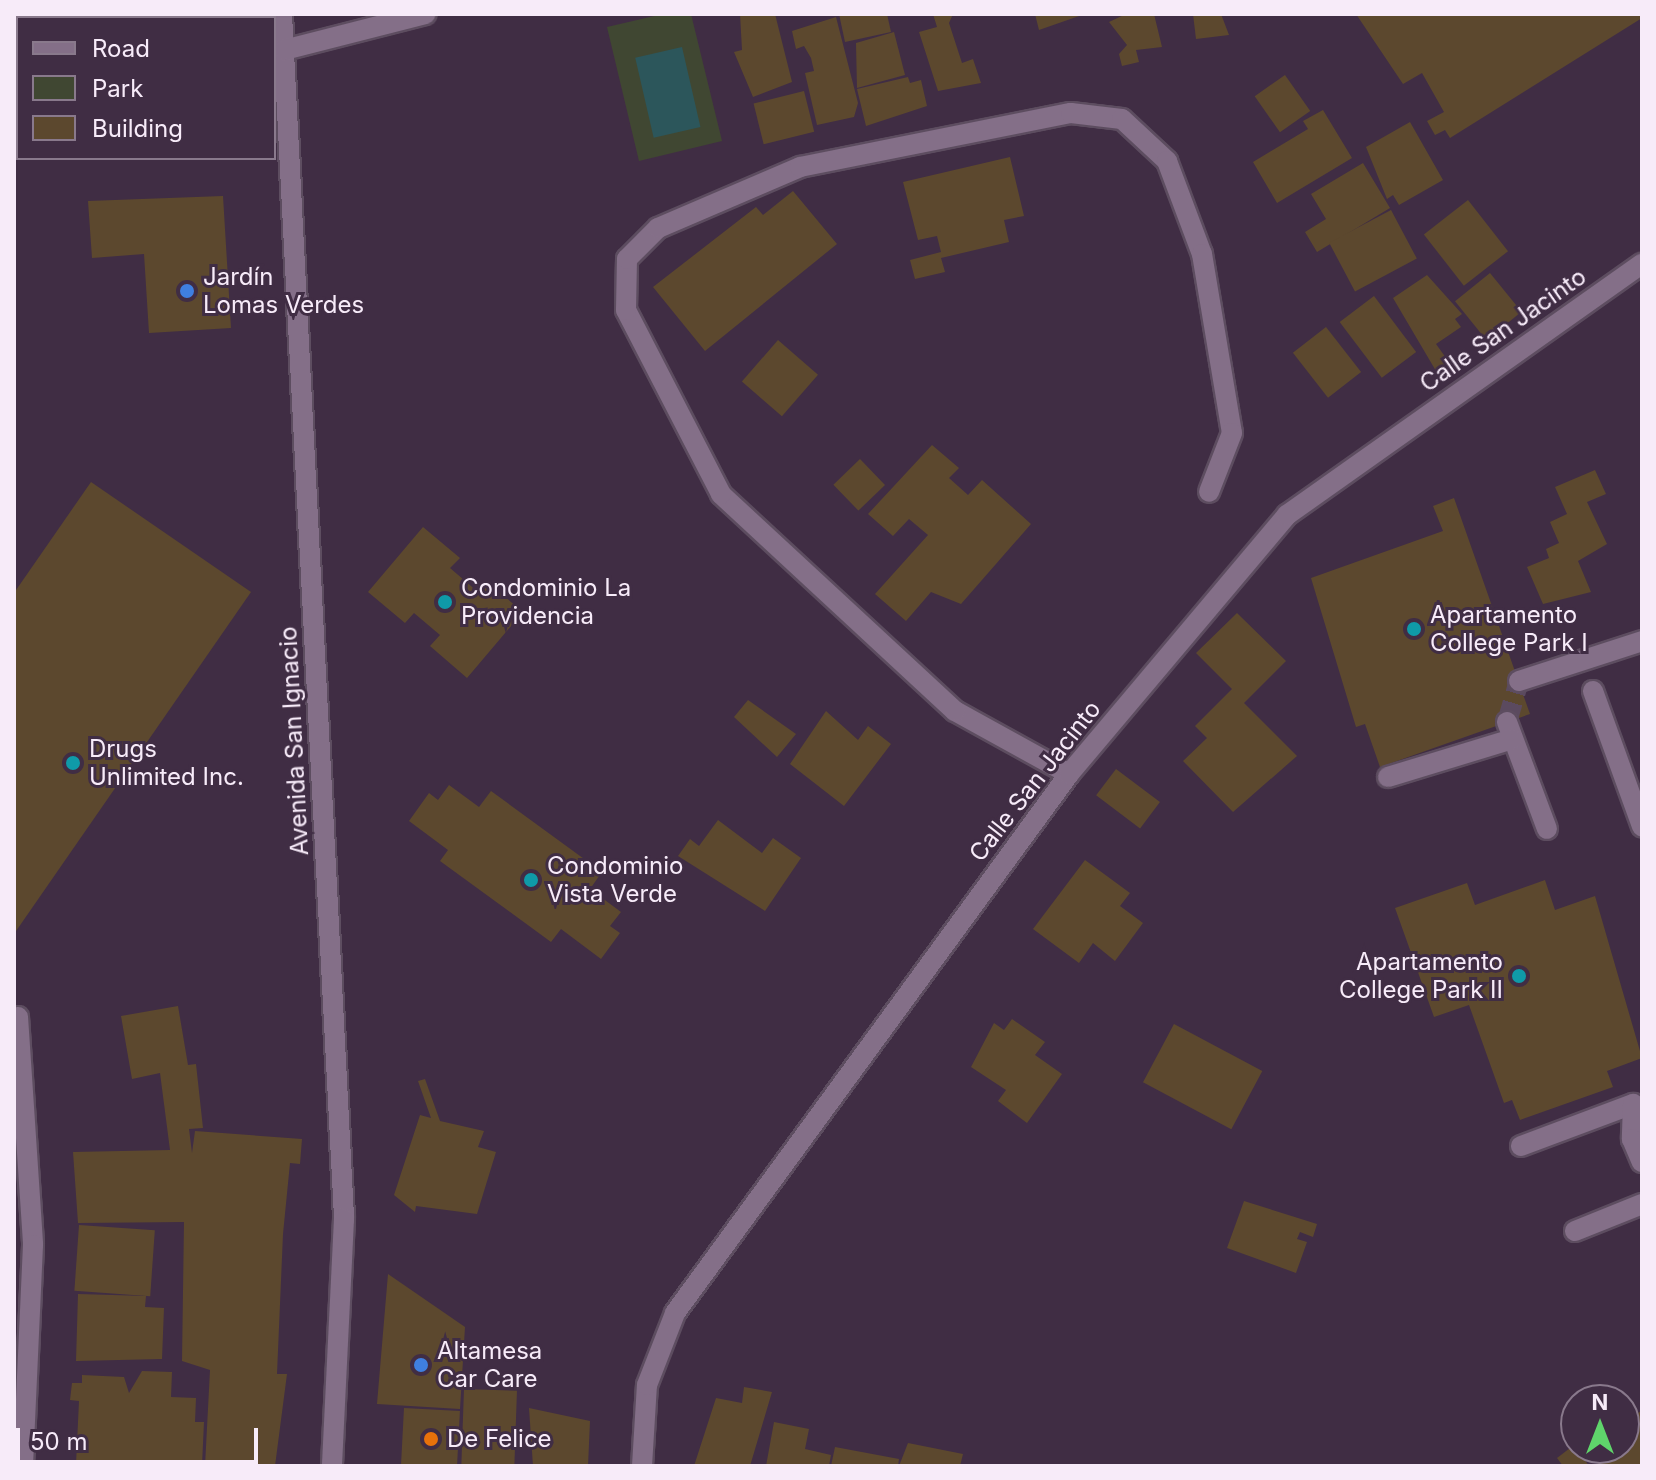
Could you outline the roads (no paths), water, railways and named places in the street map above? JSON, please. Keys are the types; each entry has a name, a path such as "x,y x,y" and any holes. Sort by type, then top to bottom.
{"street":[{"name":"Avenida San Ignacio","path":"282,14 344,1219 332,1466"},
{"path":"284,50 425,14"},
{"path":"1069,774 955,711 721,494 626,310 627,259 658,228 800,167 1071,113 1122,119 1167,161 1202,254 1232,433 1209,492"},
{"name":"Calle San Jacinto","path":"642,1466 647,1385 675,1313 1069,774 1287,515 1642,264"},
{"path":"1519,681 1642,641"},
{"path":"1593,691 1642,826"},
{"path":"1388,777 1510,730 1547,829"},
{"path":"18,1017 33,1245 23,1466"},
{"path":"1521,1146 1639,1112"},
{"path":"1639,1112 1632,1139 1642,1162"},
{"path":"1575,1231 1642,1204"}],"tunnel":[{"path":"1507,722 1519,681"}],"place":[{"name":"Jardín Lomas Verdes","path":"187,291"},
{"name":"Condominio La Providencia","path":"445,602"},
{"name":"Apartamento College Park I","path":"1414,629"},
{"name":"Drugs Unlimited Inc.","path":"73,763"},
{"name":"Condominio Vista Verde","path":"531,880"},
{"name":"Apartamento College Park II","path":"1519,976"},
{"name":"Altamesa Car Care","path":"421,1365"},
{"name":"De Felice","path":"431,1439"}]}
